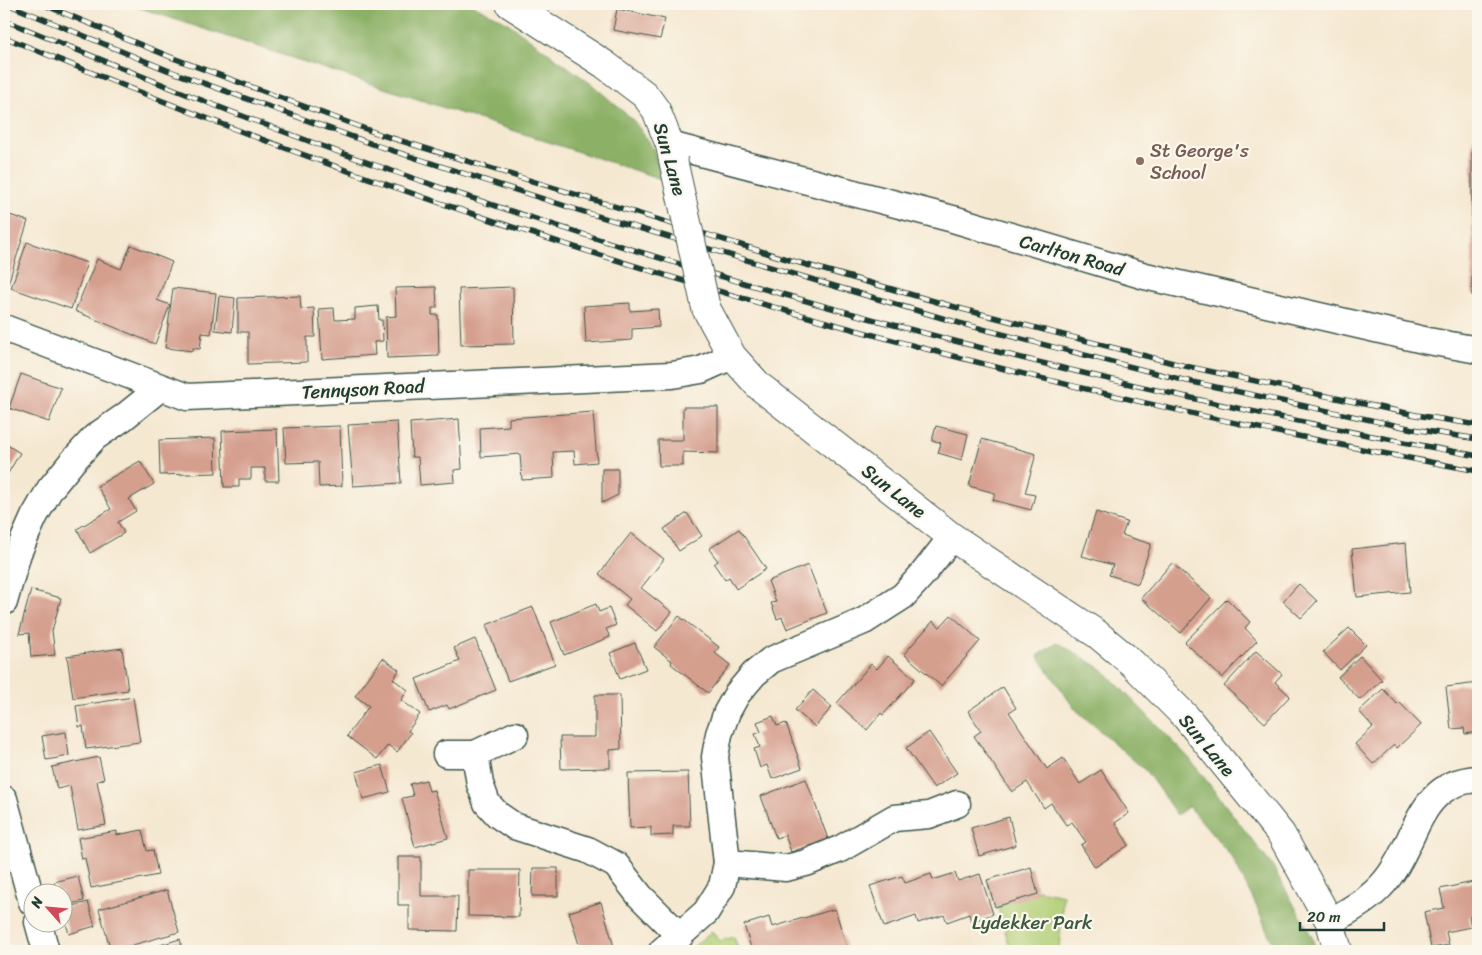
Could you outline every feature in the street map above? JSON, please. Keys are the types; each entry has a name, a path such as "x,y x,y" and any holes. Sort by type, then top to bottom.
{"street":[{"name":"Sun Lane","path":"510,4 604,64 645,95 656,110 672,153 706,308 732,356 759,386 952,537 1097,634 1132,663 1166,696 1186,717 1281,834 1330,922 1338,951"},
{"name":"Carlton Road","path":"672,153 943,217 1145,276 1428,341 1478,350"},
{"name":"Tennyson Road","path":"4,328 187,397 672,375 701,370 732,356"},
{"path":"4,602 18,553 34,517 50,489 95,437 160,388"},
{"path":"475,754 480,784 487,803 498,815 514,826 588,850 616,865 640,896 671,944 706,912 722,886 727,863 715,757 719,734 727,712 737,694 754,674 771,660 864,621 902,596 922,575 952,537"},
{"path":"446,754 475,754 515,735"},
{"path":"1330,922 1367,900 1390,876 1418,821 1428,804 1437,795 1449,786 1466,780 1478,779"},
{"path":"4,799 27,882"},
{"path":"727,863 786,868 806,863 840,849 894,818 929,815 957,804"},
{"path":"41,932 46,951"}],"green space":[{"path":"128,4 471,4 505,21 594,86 634,121 653,148 661,179"},
{"path":"1057,642 1102,669 1189,758 1273,867 1312,937 1316,951 1276,951 1232,857 1189,806 1177,815 1146,771 1074,708 1038,656"},
{"name":"Lydekker Park","path":"1039,890 1063,895 1059,951 1000,951 1010,948 996,901"},
{"path":"712,931 719,941 734,937 739,951 688,951"}],"building":[{"path":"617,9 665,19 660,39 613,30"},
{"path":"1472,143 1478,143 1478,295 1472,295"},
{"path":"4,213 28,221 8,284 4,283"},
{"path":"27,242 87,263 71,309 11,288"},
{"path":"131,245 172,262 157,300 170,305 155,344 75,311 97,259 121,269"},
{"path":"436,287 437,308 432,308 432,315 438,315 439,356 387,358 386,317 396,316 395,288"},
{"path":"513,287 514,344 461,345 459,289"},
{"path":"173,288 216,293 211,334 202,333 200,349 193,348 193,351 165,348"},
{"path":"219,296 235,298 232,332 215,330"},
{"path":"300,296 301,309 314,308 315,337 307,337 307,362 248,364 248,332 238,332 238,298"},
{"path":"630,303 630,311 658,309 659,327 632,329 632,340 586,343 584,306"},
{"path":"378,306 379,320 382,320 383,341 374,342 375,355 322,359 319,309 334,308 335,320 355,319 355,308"},
{"path":"21,374 61,388 49,422 9,408"},
{"path":"683,407 718,407 718,453 683,452 683,466 659,466 658,440 683,440"},
{"path":"593,412 597,462 575,464 574,451 553,452 554,478 522,480 520,454 481,457 480,428 509,426 509,418"},
{"path":"459,419 462,469 454,470 455,482 420,485 418,457 412,457 410,423"},
{"path":"397,422 401,483 353,486 348,425"},
{"path":"340,426 342,486 319,487 318,462 286,463 284,428"},
{"path":"936,426 968,434 962,460 938,453 941,443 932,441"},
{"path":"277,429 279,481 265,481 265,468 251,468 251,479 239,479 239,487 224,487 222,431"},
{"path":"215,438 216,473 160,475 159,440"},
{"path":"982,439 1036,454 1025,493 1035,495 1031,510 993,500 995,493 969,486"},
{"path":"4,443 20,453 4,480"},
{"path":"140,461 154,484 129,499 136,511 118,522 124,533 90,553 77,529 111,509 97,486"},
{"path":"602,469 618,469 618,495 602,503"},
{"path":"1096,512 1127,522 1122,535 1151,544 1138,584 1109,575 1113,565 1082,556"},
{"path":"687,513 702,536 679,551 664,529"},
{"path":"739,529 766,569 736,589 729,577 725,580 714,564 718,561 709,549"},
{"path":"631,533 664,559 641,588 672,612 657,631 625,605 630,599 599,574"},
{"path":"1406,543 1410,592 1357,597 1352,549"},
{"path":"1172,563 1211,598 1181,633 1141,598"},
{"path":"808,565 827,613 787,629 782,617 777,619 771,603 776,602 768,581"},
{"path":"1299,584 1317,601 1301,618 1283,601"},
{"path":"31,590 61,598 52,631 55,655 31,657 29,633 19,634"},
{"path":"1227,599 1250,622 1245,628 1257,641 1222,678 1185,642"},
{"path":"596,604 599,612 609,608 616,625 606,629 610,637 564,655 551,622"},
{"path":"533,607 555,664 508,681 486,625"},
{"path":"951,615 980,641 941,686 904,654 933,621 940,627"},
{"path":"679,616 719,647 715,653 730,665 708,693 671,664 672,661 654,647"},
{"path":"1349,628 1366,645 1340,670 1323,652"},
{"path":"475,639 496,690 449,709 447,705 429,712 416,679 460,661 454,648"},
{"path":"635,643 646,669 620,679 610,653"},
{"path":"122,648 128,690 73,698 67,656"},
{"path":"1256,651 1282,674 1275,682 1290,696 1265,723 1224,686"},
{"path":"888,656 915,679 867,730 837,703 871,664 877,669"},
{"path":"1360,656 1382,680 1360,700 1338,677"},
{"path":"383,658 399,670 393,679 408,690 401,700 420,714 408,731 411,733 397,752 388,745 377,759 347,736 369,706 355,696"},
{"path":"1478,683 1478,732 1465,734 1464,728 1451,729 1446,687"},
{"path":"1003,687 1016,708 1009,712 1047,769 1063,758 1080,784 1101,770 1129,813 1115,823 1129,845 1095,867 1081,845 1086,842 1072,822 1066,825 1051,803 1044,808 1027,782 1012,792 974,736 981,731 968,711"},
{"path":"1383,689 1397,704 1399,702 1421,725 1397,748 1394,745 1373,764 1355,744 1373,727 1359,711"},
{"path":"813,690 832,707 815,727 795,710"},
{"path":"595,695 620,695 621,749 610,750 610,768 561,769 560,737 595,737"},
{"path":"133,697 140,742 86,749 83,726 79,727 76,706"},
{"path":"773,716 777,726 786,723 802,768 772,779 767,765 760,768 754,749 760,747 755,734 761,732 757,722"},
{"path":"66,732 69,756 46,760 42,736"},
{"path":"929,732 957,773 934,788 906,748"},
{"path":"99,757 104,779 97,781 106,825 78,830 70,786 57,789 52,767"},
{"path":"382,765 390,792 363,799 356,772"},
{"path":"688,772 690,826 673,826 673,835 651,836 651,827 630,828 628,773"},
{"path":"806,779 828,839 791,852 785,835 776,838 761,796"},
{"path":"426,780 429,791 434,790 448,838 415,847 402,798 413,796 410,784"},
{"path":"1009,817 1016,845 979,856 971,828"},
{"path":"142,830 147,851 153,850 158,875 91,888 85,858 82,859 78,838 117,831 117,835"},
{"path":"1478,850 1478,864 1477,864 1475,851"},
{"path":"398,857 421,857 421,896 458,896 457,931 409,930 409,905 398,905"},
{"path":"1031,867 1038,894 995,907 987,880"},
{"path":"533,868 558,868 558,896 532,896"},
{"path":"468,870 520,870 519,917 468,916"},
{"path":"955,873 958,881 980,874 993,914 971,922 969,914 947,922 944,915 918,923 916,916 884,927 870,886 902,876 905,883 931,874 933,880"},
{"path":"78,876 84,901 72,904 72,882 54,882"},
{"path":"1478,881 1478,915 1469,917 1471,927 1446,932 1449,945 1431,948 1424,912 1444,908 1440,889"},
{"path":"167,890 179,932 111,951 99,909"},
{"path":"88,902 95,926 69,934 68,932 72,932 72,906"},
{"path":"601,902 615,950 581,951 569,912"},
{"path":"835,909 848,951 752,951 744,925 769,917 772,927"},
{"path":"180,939 183,951 140,951"}],"railway":[{"path":"7,4 167,70 378,146 581,211 959,323 1183,380 1413,429 1478,439"},
{"path":"42,4 173,58 382,135 793,261 962,309 1185,366 1416,415 1478,425"},
{"path":"4,20 187,94 372,164 508,210 781,294 919,332 1058,367 1338,429 1478,456"},
{"path":"4,37 183,109 365,177 638,267 776,308 1055,382 1337,444 1478,471"}],"place":[{"name":"St George's School","path":"1140,161"}]}
